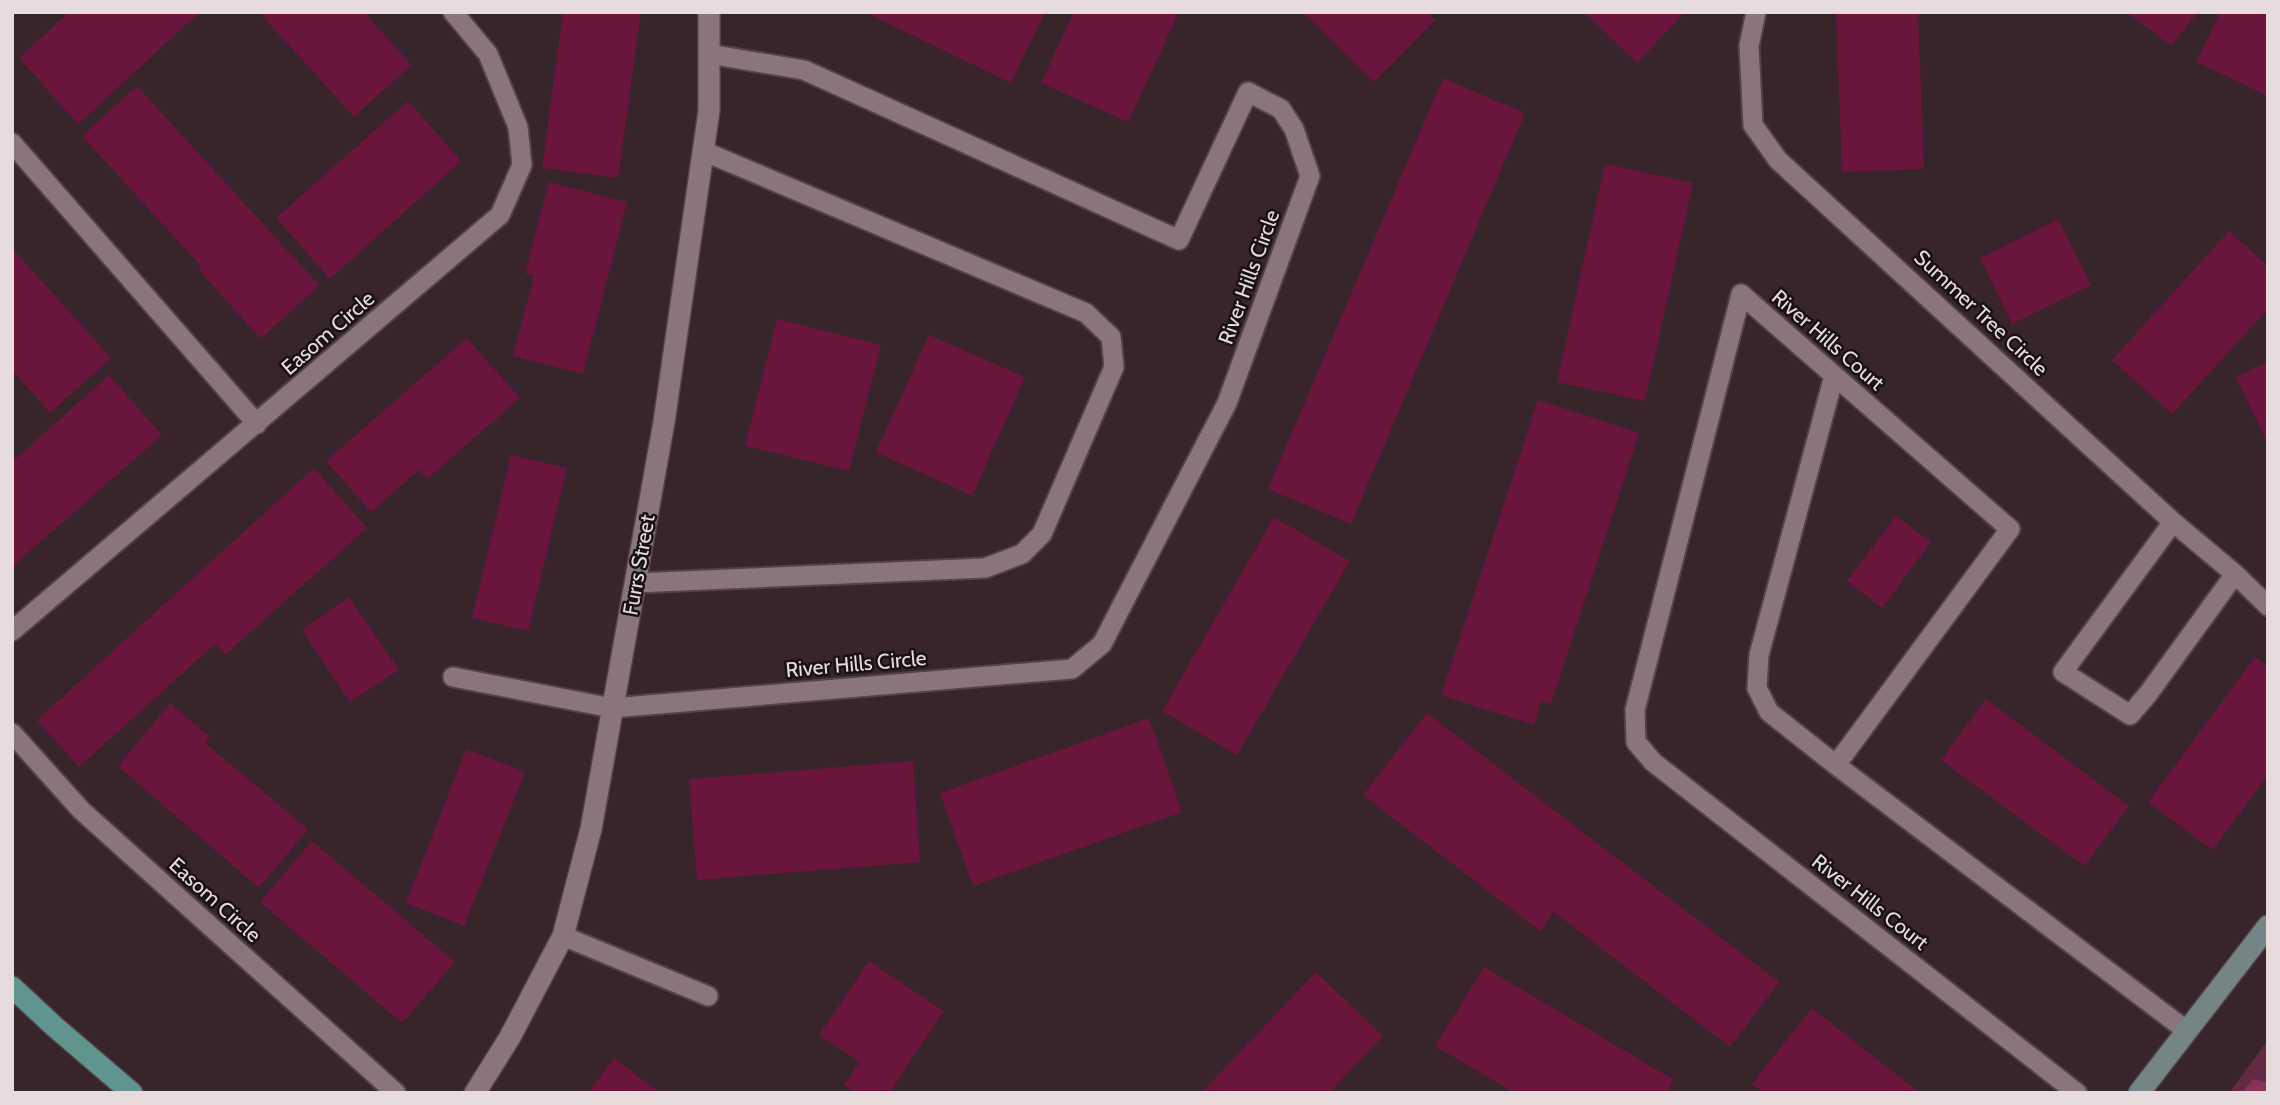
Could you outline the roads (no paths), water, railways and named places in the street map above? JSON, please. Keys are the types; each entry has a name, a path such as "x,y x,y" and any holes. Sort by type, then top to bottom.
{"main road":[{"path":"12,987 132,1093"}],"street":[{"name":"Furrs Street","path":"475,1093 510,1037 563,936 591,829 664,422 709,111 709,12"},
{"path":"2139,1093 2268,926"}],"lane":[{"name":"Easom Circle","path":"12,631 500,215 522,165 518,127 488,54 453,12"},
{"name":"Summer Tree Circle","path":"1756,12 1749,46 1754,125 1778,160 2268,606"},
{"name":"River Hills Circle","path":"612,708 1072,669 1102,644 1227,403 1310,176 1294,129 1280,109 1248,92 1179,240 804,70 709,54"},
{"path":"12,142 257,424"},
{"path":"635,583 985,568 1021,554 1042,534 1114,367 1111,337 1086,313 703,151"},
{"name":"River Hills Court","path":"1836,765 2010,529 1741,295 1635,710 1636,742 1653,762 2077,1093"},
{"path":"1835,376 1759,655 1757,688 1769,712 2187,1031"},
{"path":"2174,522 2063,672 2130,715 2235,574"},
{"path":"453,677 612,708"},
{"name":"Easom Circle","path":"12,733 81,810 396,1093"},
{"path":"563,936 708,996"}]}
